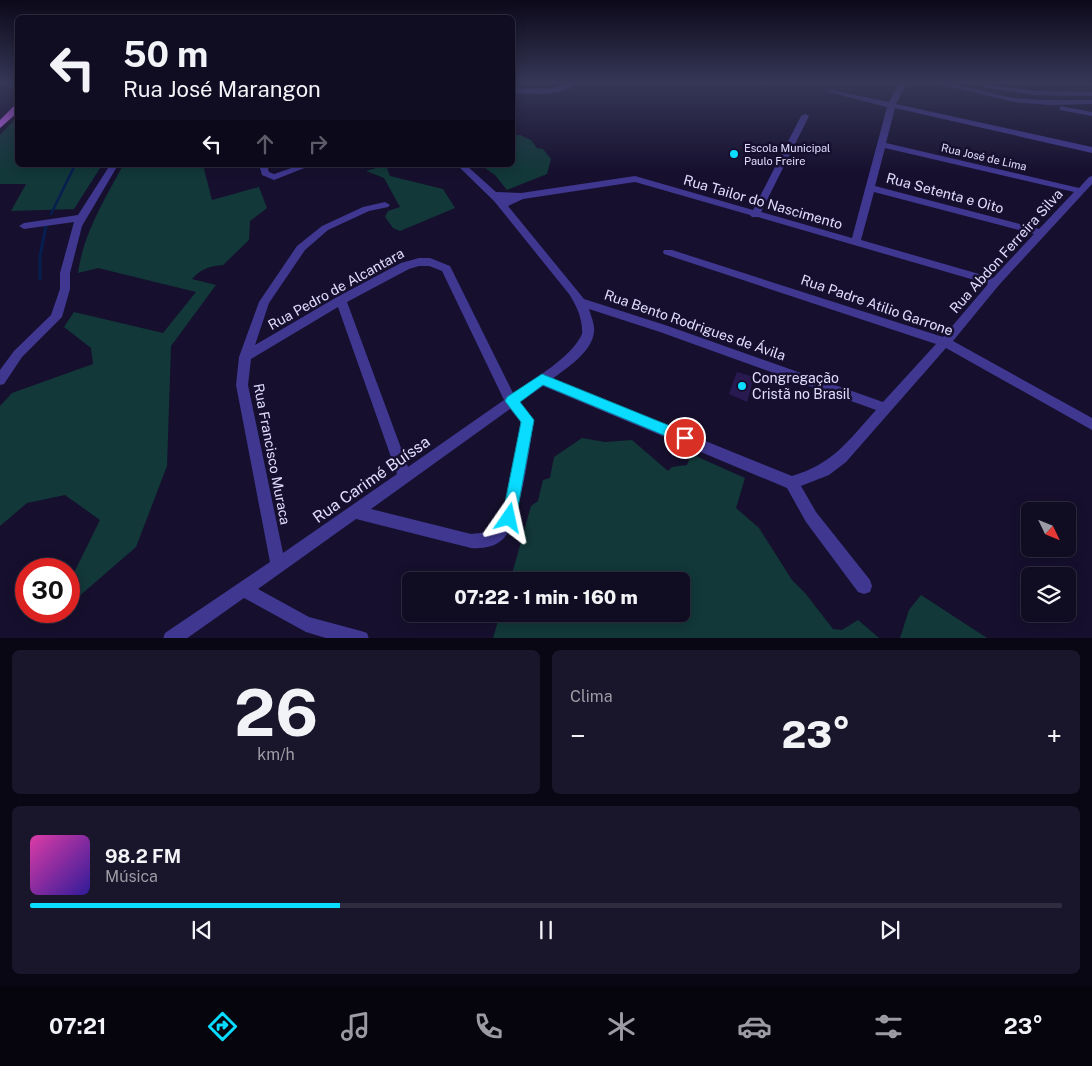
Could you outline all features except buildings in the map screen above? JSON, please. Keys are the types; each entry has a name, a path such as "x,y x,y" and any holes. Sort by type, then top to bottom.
{"main road":[{"path":"0,125 12,113"},
{"path":"0,120 10,115"}],"street":[{"path":"856,242 889,113"},
{"path":"922,113 1092,150"},
{"path":"755,215 805,116"},
{"name":"Rua José de Lima","path":"882,145 1081,191"},
{"path":"0,380 18,354 56,317 65,289 65,273 77,226 113,167"},
{"path":"264,167 266,173 274,178 303,167"},
{"path":"464,167 478,178 503,205 580,302"},
{"name":"Rua Tailor do Nascimento","path":"493,195 521,196 635,179 755,215 995,282"},
{"name":"Rua Abdon Ferreira Silva","path":"792,483 818,475 829,469 945,342 995,282 1092,179"},
{"name":"Rua Setenta e Oito","path":"871,188 1041,233"},
{"name":"Rua Tailor do Nascimento","path":"503,205 521,196"},
{"name":"Rua Francisco Muraca","path":"278,566 242,385 245,357 264,302 301,248 326,228 366,209 385,205"},
{"path":"24,226 82,218"},
{"name":"Rua Padre Atilio Garrone","path":"668,252 945,342 1092,424"},
{"name":"Rua Pedro de Alcantara","path":"245,357 341,300 405,266 419,262 430,262 446,269 511,401 528,420 509,518 504,528 495,538 484,542 471,541 355,512"},
{"path":"341,300 405,477"},
{"name":"Rua Carimé Buíssa","path":"171,638 278,566 542,380 586,342 588,334 587,323 580,302"},
{"name":"Rua Bento Rodrigues de Ávila","path":"580,302 664,329 885,408"},
{"path":"542,380 792,483 811,517 864,586"},
{"path":"243,589 306,624 361,638"}],"green space":[{"path":"15,119 15,167 101,167 74,209 11,211 26,184 0,184 0,135"},
{"path":"520,135 531,140 537,148 543,149 551,159 547,174 507,190 495,175 484,167 515,167 515,136"},
{"path":"122,167 204,167 212,200 259,187 267,208 250,221 249,240 223,265 206,269 192,279 216,285 171,346 167,466 136,547 80,595 80,561 100,520 65,495 27,503 0,526 0,406 12,393 93,364 91,348 64,327 74,312 163,333 196,292 98,268 78,273 90,231"},
{"path":"387,167 390,176 443,189 455,208 400,231 393,228 385,217 388,211 400,207 384,178 366,171"},
{"path":"582,438 605,442 632,440 668,471 672,467 687,465 691,454 745,478 736,508 759,528 792,580 805,593 833,629 842,630 858,620 879,638 493,638 498,622 690,622 690,572 513,572 531,506 538,501 543,480 550,478 554,457"},
{"path":"921,595 987,638 900,638 909,610"}],"waterway":[{"path":"51,214 74,167"},
{"path":"40,279 40,256 46,226"}],"place":[{"name":"Escola Municipal Paulo Freire","path":"734,154"},
{"name":"Congregação Cristã no Brasil","path":"742,386"}],"route":[{"path":"509,518 528,420 511,401 542,380 685,438"}]}
